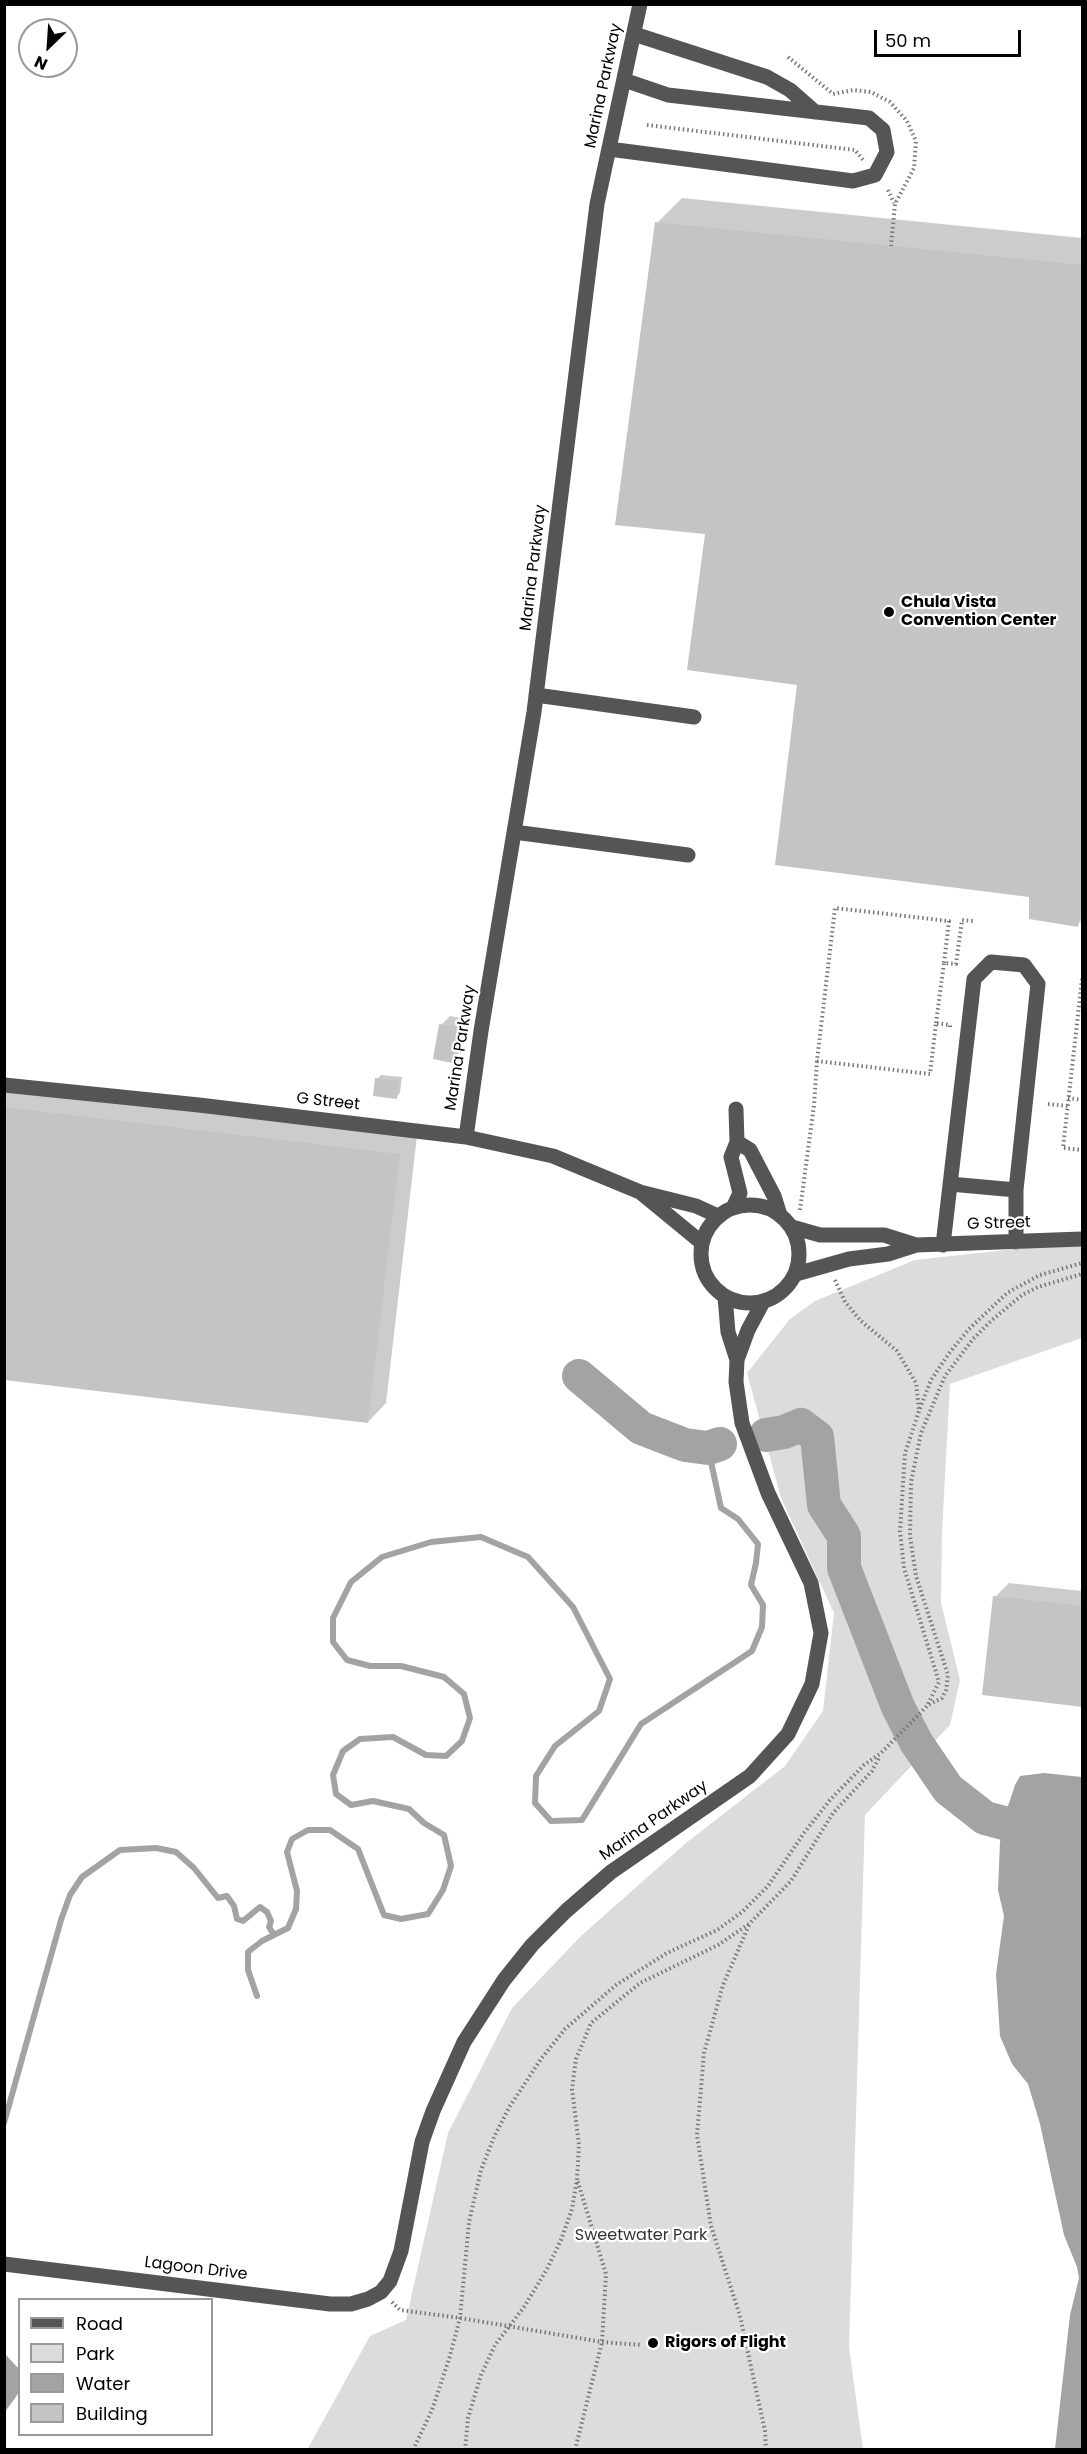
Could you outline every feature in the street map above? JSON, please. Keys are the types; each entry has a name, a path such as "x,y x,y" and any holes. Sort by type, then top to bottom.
{"street":[{"name":"Marina Parkway","path":"466,1137 536,695 597,204 640,4"},
{"path":"634,34 767,77 790,90 815,112"},
{"path":"609,149 853,181 875,175 887,152 883,130 869,118 668,95 624,80"},
{"path":"536,695 694,717"},
{"path":"514,832 688,855"},
{"path":"943,1245 974,979 991,962 1024,965 1038,984 1016,1190 1016,1242"},
{"name":"G Street","path":"4,1085 466,1137 553,1156 640,1192 696,1206 718,1216"},
{"path":"733,1208 740,1193 732,1157 737,1142 736,1109"},
{"path":"737,1142 750,1150 774,1196 780,1215"},
{"path":"950,1184 1016,1190"},
{"name":"G Street","path":"640,1192 702,1243"},
{"path":"749,1204 765,1207 780,1215 792,1227 798,1242 800,1258 796,1274 787,1288 774,1298 763,1302 742,1303 725,1297 714,1288 705,1275 700,1259 702,1243 708,1228 718,1216 733,1208 749,1204"},
{"name":"G Street","path":"792,1227 820,1235 884,1235 916,1245 1083,1239"},
{"name":"G Street","path":"796,1274 849,1259 888,1254 916,1245"},
{"name":"Marina Parkway","path":"725,1297 728,1332 737,1360"},
{"name":"Marina Parkway","path":"381,2292 396,2269 414,2174 433,2111 464,2042 504,1980 532,1945 557,1919 611,1872 750,1776 788,1734 812,1684 821,1634 810,1583 768,1493 742,1423 736,1382 737,1360 748,1330 763,1302"},
{"name":"Lagoon Drive","path":"4,2264 330,2304 351,2304 381,2292"}],"path":[{"path":"647,125 855,150 871,169"},
{"path":"888,190 895,204"},
{"path":"800,1210 814,1105 817,1061 835,908 949,921 930,1074 817,1061"},
{"path":"944,963 956,964 962,920 974,921"},
{"path":"1083,979 1063,1148 1083,1150"},
{"path":"936,1023 950,1025"},
{"path":"1068,1098 1083,1100"},
{"path":"1048,1104 1068,1106"},
{"path":"413,2450 432,2410 450,2356 460,2318 469,2222 482,2170 494,2137 510,2106 541,2059 566,2029 616,1985 667,1953 717,1930 742,1912 768,1887 830,1800 928,1705 939,1682 904,1568 900,1531 905,1453 919,1411 931,1380 950,1352 969,1329 1007,1293 1040,1275 1083,1263"},
{"path":"928,1705 942,1698 946,1690 948,1675 916,1576 913,1557 909,1510 910,1491 921,1433 945,1376 973,1339 992,1320 1022,1295 1038,1287 1083,1274"},
{"path":"833,1276 845,1302 861,1322 897,1351 916,1383 919,1411"},
{"path":"465,2450 468,2418 481,2375 507,2326 524,2307 547,2269 572,2209 579,2145 572,2089 576,2060 584,2035 591,2023 640,1983 718,1945 749,1924 791,1881 833,1813 872,1771 881,1753"},
{"path":"749,1924 723,1985 704,2053 697,2135 711,2226 740,2316 765,2431 766,2450"},
{"path":"575,2450 602,2342 606,2274 577,2179"},
{"path":"381,2292 400,2310 602,2342 642,2345"}],"green space":[{"name":"Sweetwater Park","path":"1082,1246 1082,1338 950,1384 942,1532 941,1603 960,1680 950,1725 865,1815 849,2347 863,2449 307,2450 370,2336 406,2320 448,2133 512,2008 581,1936 686,1843 785,1766 823,1711 834,1613 781,1498 747,1373 790,1319 815,1301 915,1260 1033,1247"}],"water":[{"path":"1044,1773 1082,1777 1082,2449 1055,2449 1070,2315 1079,2278 1064,2235 1040,2124 1028,2084 1012,2064 1000,2036 996,1974 1004,1916 998,1890 1000,1842 1005,1815 1020,1776"},
{"path":"5,2354 18,2368 18,2394 5,2412"}],"building":[{"name":"Chula Vista Convention Center","path":"655,222 1083,265 1083,901 1078,927 1029,919 1029,897 775,865 797,685 687,670 705,534 615,525"},
{"path":"439,1024 458,1027 452,1063 433,1059"},
{"path":"375,1078 399,1081 397,1099 373,1096"},
{"path":"4,1107 400,1154 368,1423 4,1380"},
{"path":"993,1596 1083,1606 1083,1707 982,1695"}],"waterway":[{"path":"579,1376 641,1428 685,1445 708,1448 720,1444"},
{"path":"766,1435 784,1432 801,1425 817,1437 824,1505 844,1536 844,1568 898,1707 916,1742 948,1789 985,1818 1004,1823"},
{"path":"257,1996 248,1970 248,1952 262,1941 288,1928 296,1909 297,1891 287,1852 292,1839 308,1830 330,1830 358,1849 384,1915 401,1919 428,1914 443,1890 451,1866 444,1835 424,1823 409,1809 373,1801 351,1805 336,1794 333,1775 343,1751 360,1739 393,1737 426,1755 446,1756 462,1741 470,1718 464,1694 444,1677 401,1666 370,1666 347,1660 333,1642 333,1618 351,1582 382,1557 431,1542 481,1537 528,1557 573,1607 610,1679 599,1711 555,1746 536,1776 535,1803 551,1821 582,1820 641,1724 752,1651 762,1627 763,1605 751,1585 758,1544 738,1519 721,1508 708,1448"},
{"path":"4,2123 70,1895 82,1877 120,1850 156,1848 176,1852 194,1868 218,1898 227,1896 234,1906 237,1919 243,1921 260,1907 267,1912 271,1921 269,1927 274,1935"}],"place":[{"name":"Chula Vista Convention Center","path":"889,612"},
{"name":"Rigors of Flight","path":"653,2343"}]}
